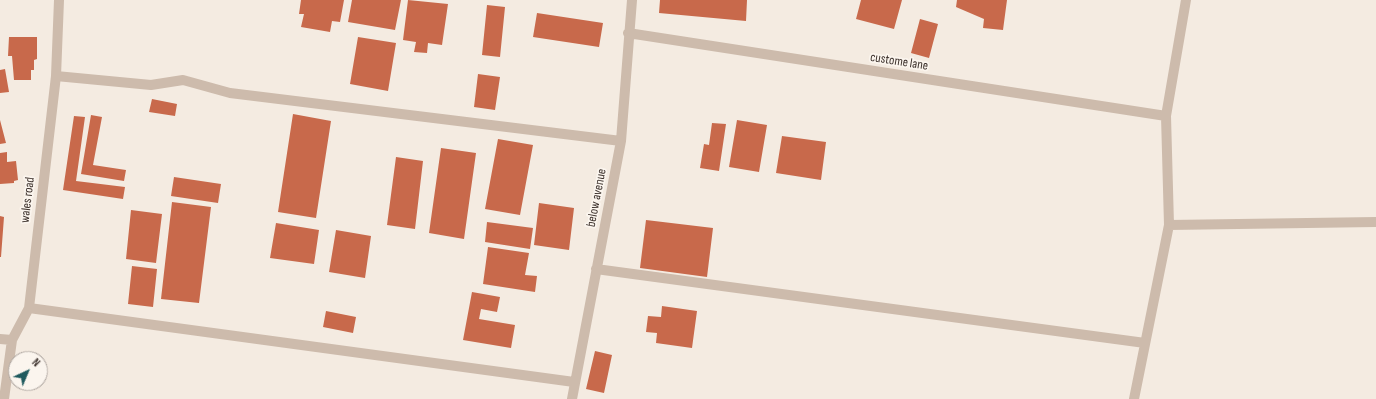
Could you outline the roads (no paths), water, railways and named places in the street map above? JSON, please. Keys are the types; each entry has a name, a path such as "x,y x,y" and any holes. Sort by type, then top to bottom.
{"street":[{"name":"wales road","path":"4,399 12,340 29,308 56,76 59,0"},
{"name":"below avenue","path":"572,399 574,382 621,141 628,33 632,0"},
{"path":"1134,399 1169,225 1166,116 1186,0"},
{"name":"custome lane","path":"628,33 1166,116"},
{"path":"56,76 151,85 183,80 230,93 621,141"},
{"path":"1169,225 1376,222"},
{"path":"596,269 1145,343"},
{"path":"29,308 574,382"},
{"path":"0,339 12,340"}]}
